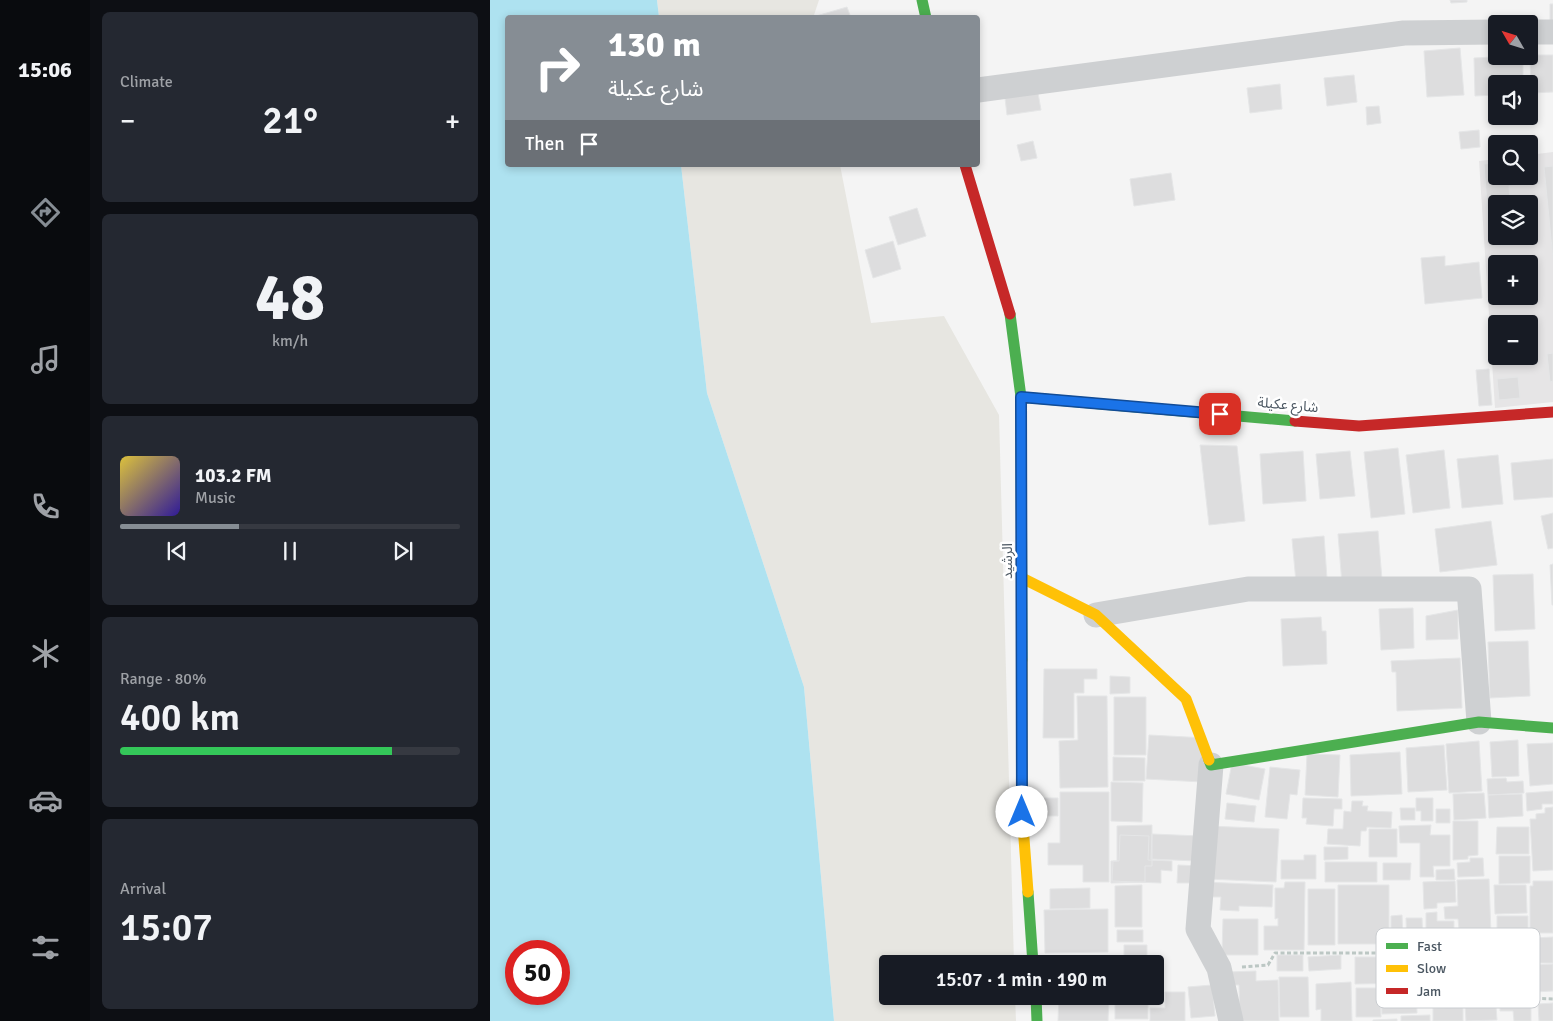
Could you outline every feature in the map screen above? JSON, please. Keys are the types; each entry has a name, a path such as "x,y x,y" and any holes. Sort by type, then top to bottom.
{"street":[{"path":"922,0 925,15"},
{"path":"980,90 1404,33 1488,32"},
{"path":"1538,32 1553,32"},
{"name":"الرشيد","path":"966,167 1011,318 1021,397 1022,812 1032,955"},
{"name":"شارع عكيلة","path":"1021,397 1359,426 1553,412"},
{"path":"1022,578 1096,615 1186,699 1210,764 1198,929 1219,968 1231,1021"},
{"path":"1096,615 1248,589 1469,589 1479,722"},
{"path":"1210,764 1479,722 1553,728"},
{"path":"1037,1005 1038,1021"}],"path":[{"path":"1219,968 1268,965 1275,953 1376,953"},
{"path":"1540,998 1553,999"}],"shaded area":[{"path":"1553,152 1553,402 1495,408 1492,365 1538,365 1538,315 1489,315 1488,305 1538,305 1538,255 1488,255 1488,300 1479,161 1488,160 1488,185 1538,185 1538,154"}],"sand":[{"path":"657,0 819,0 814,15 659,15"},
{"path":"681,167 840,167 871,323 944,316 999,415 1014,955 879,955 879,1005 1015,1005 1016,1021 834,1021 804,687 707,393"}],"water":[{"path":"490,0 657,0 659,15 505,15 505,167 681,167 707,393 804,687 834,1021 490,1021"}],"building":[{"path":"1450,0 1467,0 1467,2 1451,3"},
{"path":"1550,4 1553,4 1553,21 1550,21"},
{"path":"847,7 850,15 820,15"},
{"path":"1460,48 1464,95 1427,97 1424,51"},
{"path":"1538,55 1553,55 1553,92 1538,93 1538,75 1531,75 1530,65 1538,65"},
{"path":"1488,57 1488,65 1523,65 1523,75 1488,75 1488,95 1475,96 1474,58"},
{"path":"1354,75 1357,102 1327,106 1324,78"},
{"path":"1280,84 1282,109 1250,113 1247,88"},
{"path":"1038,93 1041,110 1007,115 1005,98"},
{"path":"1379,106 1381,123 1367,125 1366,107"},
{"path":"1479,130 1480,147 1461,149 1459,132"},
{"path":"1033,141 1037,158 1021,161 1017,145"},
{"path":"1484,164 1488,164 1488,185 1524,185 1509,186 1510,195 1488,195 1488,219"},
{"path":"1553,166 1553,259 1544,167"},
{"path":"1171,173 1175,200 1134,206 1130,179"},
{"path":"917,208 926,236 898,245 889,217"},
{"path":"893,241 901,269 873,278 865,250"},
{"path":"1445,256 1445,266 1479,262 1482,298 1425,304 1421,258"},
{"path":"1553,353 1553,381 1550,382 1547,354"},
{"path":"1489,369 1492,405 1479,406 1476,370"},
{"path":"1518,377 1520,398 1499,400 1497,379"},
{"path":"1200,445 1237,446 1245,521 1209,525"},
{"path":"1398,448 1405,514 1371,518 1364,452"},
{"path":"1444,450 1450,508 1413,513 1406,455"},
{"path":"1303,451 1306,501 1263,504 1260,454"},
{"path":"1350,451 1355,496 1320,499 1316,454"},
{"path":"1498,455 1503,504 1462,508 1457,459"},
{"path":"1553,459 1553,497 1514,500 1511,463"},
{"path":"1553,513 1553,548 1548,549 1541,516"},
{"path":"1491,521 1497,565 1440,572 1435,529"},
{"path":"1378,531 1382,580 1342,584 1338,534"},
{"path":"1324,536 1327,579 1296,582 1292,539"},
{"path":"1553,564 1553,605 1552,605 1550,565"},
{"path":"1533,574 1535,629 1495,631 1493,575"},
{"path":"1413,608 1414,648 1381,650 1379,609"},
{"path":"1458,610 1458,639 1426,640 1426,616"},
{"path":"1321,617 1322,631 1326,631 1327,664 1283,666 1281,619"},
{"path":"1528,641 1530,696 1490,698 1488,642"},
{"path":"1460,658 1462,708 1397,711 1396,672 1392,672 1391,661"},
{"path":"1044,669 1097,669 1097,679 1084,679 1084,693 1074,693 1074,738 1043,738"},
{"path":"1110,676 1130,677 1130,693 1110,694"},
{"path":"1077,696 1107,696 1108,787 1060,788 1059,741 1078,740"},
{"path":"1114,697 1146,697 1146,755 1114,755"},
{"path":"1149,735 1206,738 1203,782 1146,779"},
{"path":"1518,740 1519,776 1492,777 1490,742"},
{"path":"1479,741 1482,791 1449,793 1446,744"},
{"path":"1553,743 1553,784 1530,786 1527,744"},
{"path":"1444,745 1447,790 1408,792 1406,748"},
{"path":"1400,752 1402,794 1351,796 1350,755"},
{"path":"1307,754 1340,755 1338,797 1305,795"},
{"path":"1113,757 1145,758 1145,781 1113,781"},
{"path":"1232,763 1265,769 1259,800 1226,794"},
{"path":"1270,767 1300,770 1297,795 1290,794 1287,819 1265,817"},
{"path":"1506,778 1507,782 1523,781 1524,793 1488,795 1487,779"},
{"path":"1111,782 1143,783 1142,822 1111,821"},
{"path":"1553,791 1553,804 1542,804 1542,809 1527,811 1526,793"},
{"path":"1060,792 1109,792 1109,882 1083,882 1083,865 1048,865 1048,843 1060,843"},
{"path":"1484,793 1486,818 1454,820 1453,794"},
{"path":"1522,794 1523,816 1489,818 1488,795"},
{"path":"1040,798 1058,798 1058,816 1040,816"},
{"path":"1303,798 1342,799 1342,809 1334,809 1333,826 1306,824 1307,818 1302,818"},
{"path":"1416,798 1433,798 1433,821 1421,821 1421,811 1416,811"},
{"path":"1352,801 1363,801 1362,806 1368,806 1367,811 1392,812 1391,828 1367,827 1366,831 1361,831 1360,846 1327,844 1328,829 1343,829 1344,811 1351,812"},
{"path":"1227,803 1256,806 1254,822 1225,819"},
{"path":"1553,807 1553,870 1533,871 1530,819 1536,819 1536,814 1545,813 1545,808"},
{"path":"1400,808 1415,808 1415,820 1401,820"},
{"path":"1436,809 1450,809 1450,823 1436,823"},
{"path":"1453,821 1478,821 1478,855 1468,856 1468,859 1453,860"},
{"path":"1152,825 1152,866 1145,866 1145,882 1111,883 1111,861 1117,861 1117,826"},
{"path":"1431,825 1430,835 1450,835 1450,866 1433,866 1434,877 1420,877 1420,843 1400,843 1399,826"},
{"path":"1209,826 1279,829 1276,882 1207,879"},
{"path":"1497,827 1529,827 1529,854 1496,854"},
{"path":"1369,829 1397,829 1397,857 1369,857"},
{"path":"1152,834 1199,836 1197,861 1151,859"},
{"path":"1120,835 1149,836 1148,860 1172,861 1172,871 1161,870 1161,883 1112,881 1113,861 1119,861"},
{"path":"1324,847 1348,847 1348,859 1324,860"},
{"path":"1304,855 1316,855 1316,879 1281,879 1281,860 1304,860"},
{"path":"1499,856 1530,856 1530,883 1499,884"},
{"path":"1470,858 1483,858 1484,876 1458,877 1457,863 1470,862"},
{"path":"1325,862 1377,862 1377,882 1325,882"},
{"path":"1383,863 1411,863 1410,880 1383,880"},
{"path":"1178,865 1199,866 1199,883 1177,883"},
{"path":"1454,869 1455,880 1436,880 1436,870"},
{"path":"1489,879 1491,928 1459,928 1458,919 1445,919 1444,907 1458,906 1457,880"},
{"path":"1455,881 1456,902 1437,903 1437,908 1424,909 1423,882"},
{"path":"1533,881 1553,881 1553,933 1540,933 1540,928 1530,928 1530,886 1533,886"},
{"path":"1204,882 1273,885 1272,907 1239,906 1239,911 1220,910 1221,897 1204,897"},
{"path":"1285,882 1305,882 1304,950 1264,950 1264,926 1278,926 1278,918 1275,919 1275,888 1284,888"},
{"path":"1142,885 1142,927 1115,927 1115,886"},
{"path":"1338,885 1389,885 1389,928 1376,928 1376,944 1338,944"},
{"path":"1494,885 1526,885 1527,913 1495,914"},
{"path":"1090,888 1090,908 1050,909 1050,889"},
{"path":"1308,889 1335,889 1335,945 1308,945"},
{"path":"1108,909 1108,952 1045,953 1044,910"},
{"path":"1437,912 1437,921 1454,921 1454,928 1426,928 1426,913"},
{"path":"1402,915 1403,928 1391,928 1391,916"},
{"path":"1497,916 1528,916 1528,928 1497,928"},
{"path":"1406,918 1422,918 1422,928 1406,928"},
{"path":"1223,919 1258,919 1258,955 1222,955"},
{"path":"1117,930 1143,930 1143,942 1117,942"},
{"path":"1553,937 1553,963 1540,963 1540,938"},
{"path":"1124,945 1147,945 1147,955 1124,955"},
{"path":"1277,955 1303,955 1303,971 1277,971"},
{"path":"1341,955 1341,969 1309,971 1308,957"},
{"path":"1355,957 1376,957 1376,984 1355,984"},
{"path":"1553,964 1553,991 1540,992 1540,965"},
{"path":"1256,971 1256,981 1278,980 1279,1021 1240,1021 1239,985 1228,985 1228,972"},
{"path":"1279,977 1308,977 1309,1017 1280,1017"},
{"path":"1351,982 1352,1021 1321,1021 1321,1009 1316,1010 1316,984"},
{"path":"1212,985 1215,1016 1191,1018 1188,987"},
{"path":"1356,988 1376,988 1376,1008 1381,1008 1381,1017 1356,1017"},
{"path":"1165,992 1185,992 1185,1021 1150,1021 1150,1008 1165,1008"},
{"path":"1553,1003 1553,1021 1539,1021 1538,1008 1540,1008 1540,1004"},
{"path":"1059,1005 1109,1005 1108,1021 1058,1021"},
{"path":"1115,1005 1148,1005 1148,1019 1115,1019"},
{"path":"1382,1008 1417,1008 1417,1013 1382,1014"},
{"path":"1433,1008 1463,1008 1463,1021 1433,1021"},
{"path":"1465,1008 1496,1008 1497,1020 1466,1021"},
{"path":"1500,1008 1531,1008 1531,1021 1514,1021 1513,1011 1500,1011"},
{"path":"1430,1015 1430,1021 1401,1021 1401,1016"},
{"path":"1397,1019 1397,1021 1373,1021 1373,1020"}],"traffic: fast":[{"path":"922,0 925,15"},
{"path":"1010,314 1021,397 1022,660"},
{"path":"1021,397 1295,421"},
{"path":"1209,760 1211,765 1479,722 1553,728"},
{"path":"1028,892 1032,955"},
{"path":"1036,1005 1037,1021"}],"traffic: slow":[{"path":"1022,578 1096,615 1186,699 1209,760"},
{"path":"1022,660 1022,812 1028,892"}],"traffic: jam":[{"path":"966,167 1010,314"},
{"path":"1295,421 1359,426 1553,412"}],"route":[{"path":"1022,812 1021,397 1220,414"}]}
